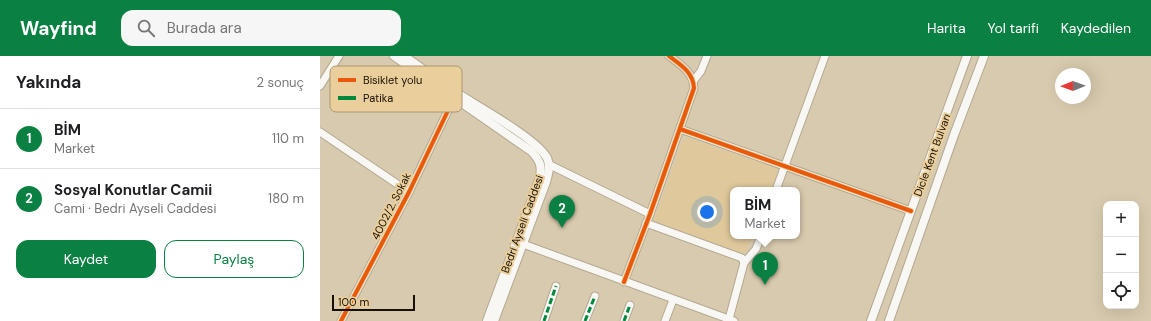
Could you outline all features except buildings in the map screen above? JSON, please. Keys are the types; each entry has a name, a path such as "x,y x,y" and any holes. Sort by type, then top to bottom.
{"main road":[{"name":"Bedri Ayseli Caddesi","path":"394,56 408,66"},
{"name":"Bedri Ayseli Caddesi","path":"404,56 419,66"},
{"name":"Dicle Kent Bulvarı","path":"872,321 967,56"},
{"name":"Dicle Kent Bulvarı","path":"889,321 954,135 984,56"},
{"name":"Bedri Ayseli Caddesi","path":"462,95 538,147 547,157 550,165 546,182 494,321"},
{"name":"Bedri Ayseli Caddesi","path":"462,104 531,151 538,158 541,166 539,180 487,321"}],"street":[{"path":"333,66 339,56"},
{"path":"624,282 650,214 694,88 694,80 686,68 669,56"},
{"path":"694,80 701,71 707,56"},
{"path":"777,187 825,56"},
{"path":"320,86 330,70"},
{"name":"4002/2. Sokak","path":"341,321 409,192 447,112"},
{"path":"680,130 911,211"},
{"path":"320,132 409,192"},
{"path":"550,165 650,214"},
{"path":"646,223 742,258 744,263"},
{"path":"523,244 673,300 732,320 744,263 756,249 759,239"},
{"path":"544,321 556,286"},
{"path":"585,321 595,296"},
{"path":"665,321 673,300"},
{"path":"624,321 630,305"}],"shaded area":[{"path":"689,138 775,168 777,175 772,187 730,187 730,239 752,239 747,250 741,254 654,221 683,140"}],"marked path":[{"path":"544,321 556,286"},
{"path":"585,321 595,296"},
{"path":"624,321 630,305"}],"cycle path":[{"path":"624,282 650,214 694,88 693,82 686,69 669,56"},
{"path":"341,321 409,192 447,112"},
{"path":"680,129 911,211"}],"place":[{"name":"Sosyal Konutlar Camii","path":"562,228"},
{"name":"BİM","path":"765,285"}]}
